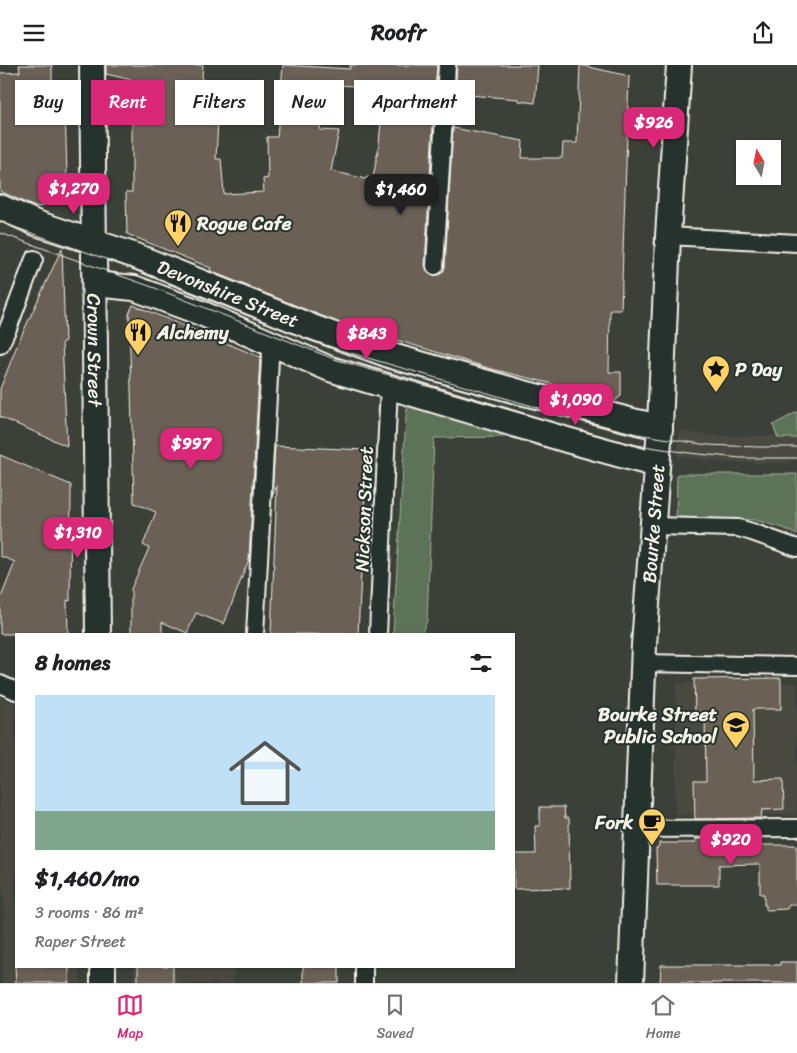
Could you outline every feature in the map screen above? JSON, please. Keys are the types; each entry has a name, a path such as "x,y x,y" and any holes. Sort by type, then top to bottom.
{"street":[{"name":"Crown Street","path":"92,65 98,633"},
{"path":"435,266 447,65"},
{"name":"Bourke Street","path":"631,983 643,663 660,427 678,65"},
{"name":"Devonshire Street","path":"0,207 36,223 133,255 312,327 392,356 636,423 660,427"},
{"path":"668,236 797,243"},
{"path":"0,345 34,259"},
{"name":"Devonshire Street","path":"95,284 134,288 201,313 330,369 657,465"},
{"path":"255,633 269,369 273,344"},
{"name":"Nickson Street","path":"378,633 389,386"},
{"path":"653,526 738,528 797,548"},
{"path":"643,663 797,666"},
{"path":"0,684 15,691"},
{"path":"636,829 797,828"},
{"path":"103,968 103,983"},
{"path":"364,968 364,983"}],"shaded area":[{"path":"680,430 698,434 726,436 797,438 797,460 789,460 790,463 752,463 723,462 677,456"},
{"name":"Bourke Street Public School","path":"676,683 797,683 797,815 675,815"},
{"path":"0,697 15,704 15,968 80,968 80,983 2,983 4,898 0,877"},
{"path":"134,968 234,968 233,983 134,983"}],"green space":[{"path":"411,405 506,428 505,437 434,438 427,621 421,633 393,633 407,409"},
{"path":"797,412 797,438 778,438 773,425"},
{"path":"677,474 797,474 797,535 783,528 755,520 676,517"}],"building":[{"path":"19,65 52,65 52,80 15,80 15,125 66,125 67,173 43,206 35,207 0,191 0,73 20,72"},
{"path":"106,65 203,65 202,80 175,80 175,125 218,125 216,159 221,159 224,194 264,192 263,179 268,178 267,137 277,137 278,125 320,125 320,130 339,131 331,171 366,179 367,177 373,178 381,125 433,125 425,265 429,274 435,276 443,272 445,267 453,128 523,141 522,158 562,158 563,143 577,143 580,65 629,76 621,310 610,310 609,372 621,372 621,396 613,402 581,394 581,388 563,389 549,383 492,369 337,322 210,271 211,268 127,234 126,192 132,192 132,125 165,125 165,80 132,80 106,74"},
{"path":"283,65 350,69 350,65 437,65 436,80 354,80 354,86 344,85 344,80 282,80"},
{"path":"457,65 538,65 535,103 519,101 519,99 475,96 475,80 456,80"},
{"path":"62,248 65,342 62,342 67,446 0,417 0,389 18,343"},
{"path":"133,305 260,357 249,559 224,624 196,613 187,633 162,622 162,633 131,633 131,589 149,548 143,545 156,512 134,503 129,314"},
{"path":"275,446 367,450 358,633 271,633 277,485 272,497"},
{"path":"0,455 71,485 70,601 67,600 68,633 0,634 0,600 15,562 0,556"},
{"path":"781,678 781,709 753,709 754,780 783,779 784,809 762,810 761,818 695,819 694,781 706,781 705,711 695,712 694,679"},
{"path":"540,807 564,807 565,818 569,818 570,888 515,889 515,854 536,854 535,826 540,826"},
{"path":"760,838 760,845 797,845 797,905 789,905 787,909 766,910 764,894 760,894 760,864 719,865 719,885 657,885 656,849 659,847 659,843 695,843 695,839"},
{"path":"780,962 797,962 797,983 660,983 661,965 780,965"},
{"path":"15,968 69,968 69,983 16,983"},
{"path":"138,968 173,968 173,983 138,983"},
{"path":"303,968 339,968 339,983 303,983"}],"tram line":[{"path":"0,222 143,272 337,349 570,417 637,434 708,445 797,447"},
{"path":"0,233 155,288 334,359 592,434 637,445 689,453 741,458 797,458"}],"place":[{"name":"Rogue Cafe","path":"178,247"},
{"name":"Alchemy","path":"138,356"},
{"name":"P Day","path":"716,393"},
{"name":"Bourke Street Public School","path":"736,749"},
{"name":"Fork","path":"652,846"}]}
